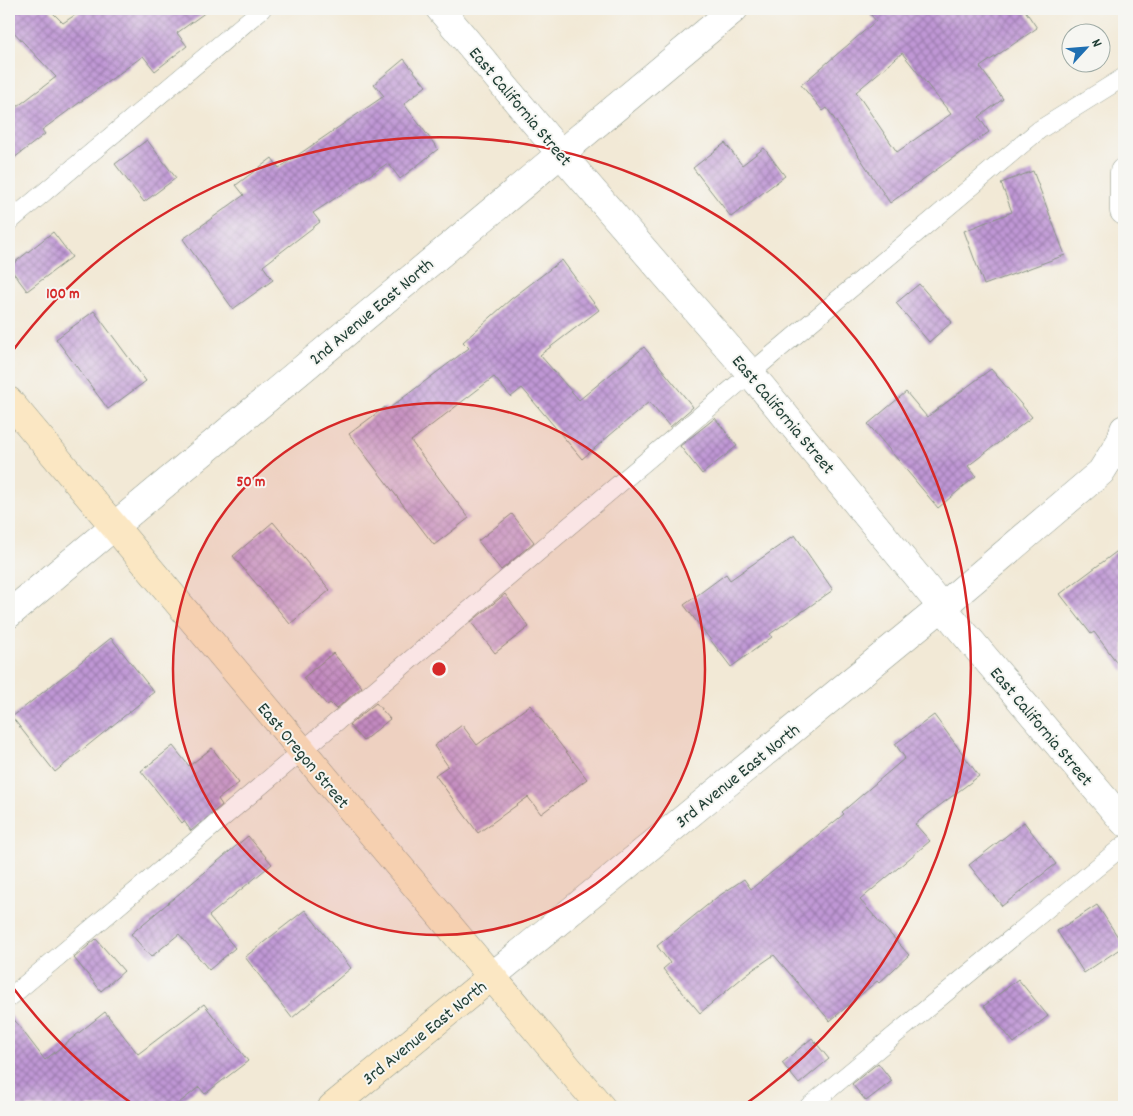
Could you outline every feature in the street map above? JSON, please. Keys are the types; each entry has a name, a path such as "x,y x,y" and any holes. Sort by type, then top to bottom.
{"street":[{"name":"East California Street","path":"440,9 561,154 751,374 942,607 1124,822"},
{"name":"2nd Avenue East North","path":"9,614 734,9"},
{"path":"1124,172 1124,211"},
{"name":"East Oregon Street","path":"9,400 600,1107"},
{"name":"3rd Avenue East North","path":"332,1107 942,607 1100,472 1120,442 1124,429"}],"lane":[{"path":"9,222 262,9"},
{"path":"9,998 1038,130 1124,77"},
{"path":"808,1107 1124,845"}],"building":[{"path":"9,9 49,9 63,23 84,9 210,9 177,33 187,46 155,71 143,56 42,130 45,134 9,162 9,113 56,77 9,27"},
{"path":"866,9 1024,9 1037,28 980,67 1003,99 979,117 989,132 890,203 827,108 823,111 801,85 876,21","holes":["902,53 951,114 897,152 856,92"]},
{"path":"404,59 426,86 404,104 438,149 400,179 388,163 313,213 320,222 263,266 273,280 233,309 183,239 244,195 236,185 272,158 279,168 384,96 374,84"},
{"path":"147,140 176,178 144,202 115,164"},
{"path":"725,143 742,165 764,148 785,176 731,217 693,168"},
{"path":"1033,171 1065,255 984,285 964,231 1012,212 1001,183"},
{"path":"53,232 72,257 27,291 9,267"},
{"path":"562,260 599,310 540,355 579,400 644,347 693,407 670,427 649,402 582,459 522,388 511,397 494,377 411,441 469,518 434,545 349,434 385,407 387,410 469,348 463,342 511,299"},
{"path":"919,284 952,322 929,342 896,303"},
{"path":"94,311 146,381 108,409 56,339"},
{"path":"991,369 1032,417 968,466 976,476 938,508 868,424 906,392 927,417"},
{"path":"715,418 737,446 702,474 680,446"},
{"path":"512,514 534,542 501,570 478,541"},
{"path":"273,522 330,590 290,624 233,556"},
{"path":"795,535 833,590 770,634 772,637 731,667 684,605 726,574 730,580"},
{"path":"1124,546 1124,672 1094,632 1091,634 1060,594"},
{"path":"505,594 529,627 495,653 471,622"},
{"path":"111,638 154,692 55,772 12,717"},
{"path":"333,653 362,687 336,709 330,703 327,705 303,678"},
{"path":"376,703 390,719 363,741 349,725"},
{"path":"530,705 587,779 541,814 528,797 478,833 435,775 448,766 434,746 462,725 477,745"},
{"path":"934,715 979,776 915,824 930,841 860,900 909,955 879,983 877,981 830,1021 774,955 748,973 700,1013 663,969 670,963 657,946 716,898 744,879 751,889 844,814 842,812 905,758 895,744"},
{"path":"173,746 189,766 212,748 239,783 218,799 222,805 191,831 184,821 182,823 141,771"},
{"path":"1024,822 1056,864 1002,906 969,865"},
{"path":"248,836 272,864 209,916 235,948 209,970 179,934 151,957 131,934"},
{"path":"1097,905 1124,946 1084,973 1057,931"},
{"path":"305,910 351,968 292,1018 245,957"},
{"path":"96,939 124,971 101,991 74,958"},
{"path":"1018,979 1048,1016 1014,1043 984,1006"},
{"path":"204,1004 248,1061 205,1094 199,1087 174,1107 9,1107 9,1013 45,1060 105,1012 138,1054"},
{"path":"812,1038 829,1059 799,1084 782,1063"},
{"path":"878,1063 892,1081 866,1101 852,1084"}]}
